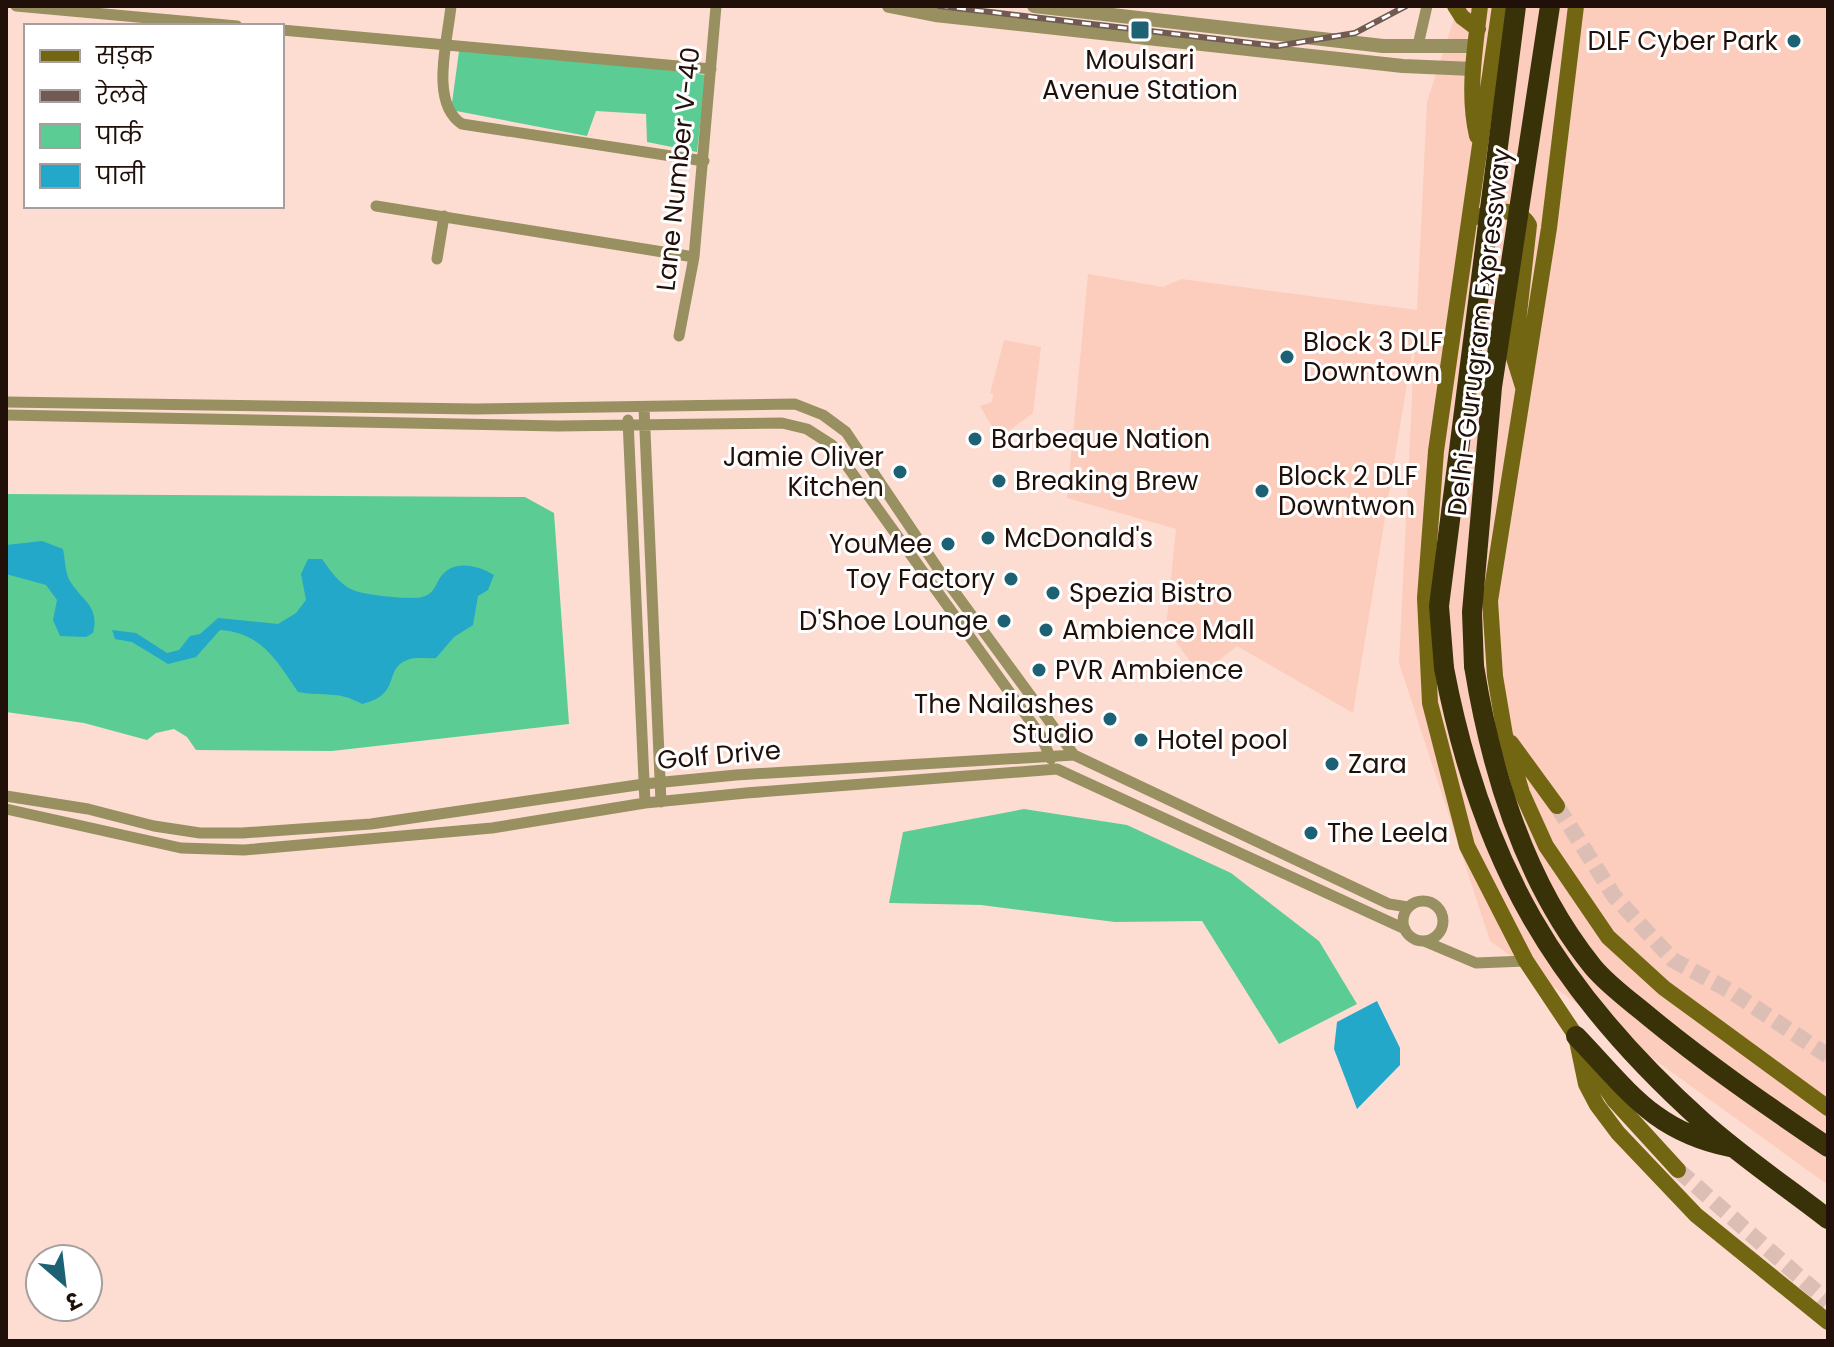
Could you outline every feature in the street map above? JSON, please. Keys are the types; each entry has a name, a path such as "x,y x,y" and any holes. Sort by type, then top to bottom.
{"highway":[{"name":"Delhi-Gurugram Expressway","path":"1516,6 1439,606 1444,668 1465,765 1486,829 1543,943 1587,1003 1703,1122 1828,1219"},
{"name":"Delhi-Gurugram Expressway","path":"1550,6 1492,387 1472,612 1474,666 1483,723 1498,779 1525,850 1554,909 1593,967 1698,1057 1828,1147"},
{"path":"1576,1036 1641,1104 1673,1129 1697,1140 1734,1148"}],"main road":[{"path":"1455,6 1462,17 1478,29"},
{"path":"1479,145 1472,114 1480,6"},
{"path":"1500,6 1436,451 1425,593 1430,703 1467,846 1526,961 1576,1036 1597,1078 1678,1170"},
{"path":"1576,6 1549,228 1490,601 1495,676 1505,735 1522,793 1546,846 1577,896 1608,937 1664,988 1828,1108"},
{"path":"1467,235 1479,218 1490,212 1513,213 1527,220 1527,255 1514,358 1524,389"},
{"path":"1505,735 1557,806"},
{"path":"1576,1036 1586,1084 1618,1133 1696,1215 1828,1322"}],"street":[{"path":"16,6 215,24"},
{"path":"451,6 446,108 462,124 704,161"},
{"name":"Lane Number V-40","path":"679,336 694,257 716,6"},
{"path":"889,6 935,15 1404,66 1473,69"},
{"path":"1034,6 1383,46 1475,46"},
{"path":"1418,45 1427,6"},
{"path":"284,30 711,69"},
{"path":"1449,44 1457,54 1454,68"},
{"path":"376,206 694,257"},
{"path":"437,259 444,216"},
{"path":"6,402 227,408 476,409 795,404 839,425 1074,755"},
{"path":"227,408 227,422"},
{"path":"644,408 661,802"},
{"path":"476,409 476,425"},
{"path":"627,409 645,803"},
{"path":"6,415 476,425 782,423 807,429 824,438 1032,723 1057,769"},
{"name":"Golf Drive","path":"6,796 88,809 200,833 242,833 450,815 644,784 799,770 1074,755 1389,904 1408,907"},
{"name":"Golf Drive","path":"6,809 181,848 255,849 492,828 645,803 1057,769 1405,929"},
{"path":"798,789 799,770"},
{"path":"86,825 88,809"},
{"path":"1424,941 1439,933 1443,922 1440,911 1426,901 1408,907 1403,921 1412,938 1476,963 1526,961"}],"shaded area":[{"path":"1458,6 1828,6 1828,1185 1490,941 1399,663 1415,335 1353,713 1237,646 1200,675 1166,628 1176,529 1067,498 1088,274 1163,287 1181,279 1417,310 1427,102"},
{"path":"1004,340 1041,347 1033,413 999,438 980,406 992,402 993,394 990,393"}],"green space":[{"path":"460,44 706,75 697,152 647,142 646,114 596,111 587,136 451,110"},
{"path":"6,494 525,497 554,513 569,724 332,751 196,750 187,737 174,729 156,733 147,740 84,723 6,712"},
{"path":"1024,809 1127,825 1231,873 1319,941 1357,1004 1279,1044 1202,921 1115,922 981,905 889,903 903,832"}],"water":[{"path":"42,541 63,549 68,578 92,610 93,633 86,637 60,636 53,620 57,600 46,585 6,574 6,545"},
{"path":"308,559 322,559 339,580 353,590 398,597 426,596 442,575 454,567 475,567 494,575 488,590 478,596 473,625 454,637 436,658 413,658 401,663 383,694 362,704 338,695 298,692 266,650 247,636 235,632 220,630 196,657 168,664 132,642 115,639 112,630 136,633 167,653 179,650 190,636 200,634 218,618 278,624 296,613 306,600 301,574"},
{"path":"1377,1001 1400,1048 1400,1065 1357,1109 1334,1049 1337,1022"}],"tunnel":[{"path":"1557,806 1614,896 1673,960 1732,992 1828,1056"},
{"path":"1678,1170 1828,1302"}],"railway":[{"path":"939,6 1277,46 1355,33 1406,6"}],"place":[{"name":"Moulsari Avenue Station","path":"1140,30"},
{"name":"DLF Cyber Park","path":"1794,41"},
{"name":"Block 3 DLF Downtown","path":"1287,357"},
{"name":"Barbeque Nation","path":"975,439"},
{"name":"Jamie Oliver Kitchen","path":"900,472"},
{"name":"Breaking Brew","path":"999,481"},
{"name":"Block 2 DLF Downtwon","path":"1262,491"},
{"name":"McDonald's","path":"988,538"},
{"name":"YouMee","path":"948,544"},
{"name":"Toy Factory","path":"1011,579"},
{"name":"Spezia Bistro","path":"1053,593"},
{"name":"D'Shoe Lounge","path":"1004,621"},
{"name":"Ambience Mall","path":"1046,630"},
{"name":"PVR Ambience","path":"1039,670"},
{"name":"The Nailashes Studio","path":"1110,719"},
{"name":"Hotel pool","path":"1141,740"},
{"name":"Zara","path":"1332,764"},
{"name":"The Leela","path":"1311,833"}]}
